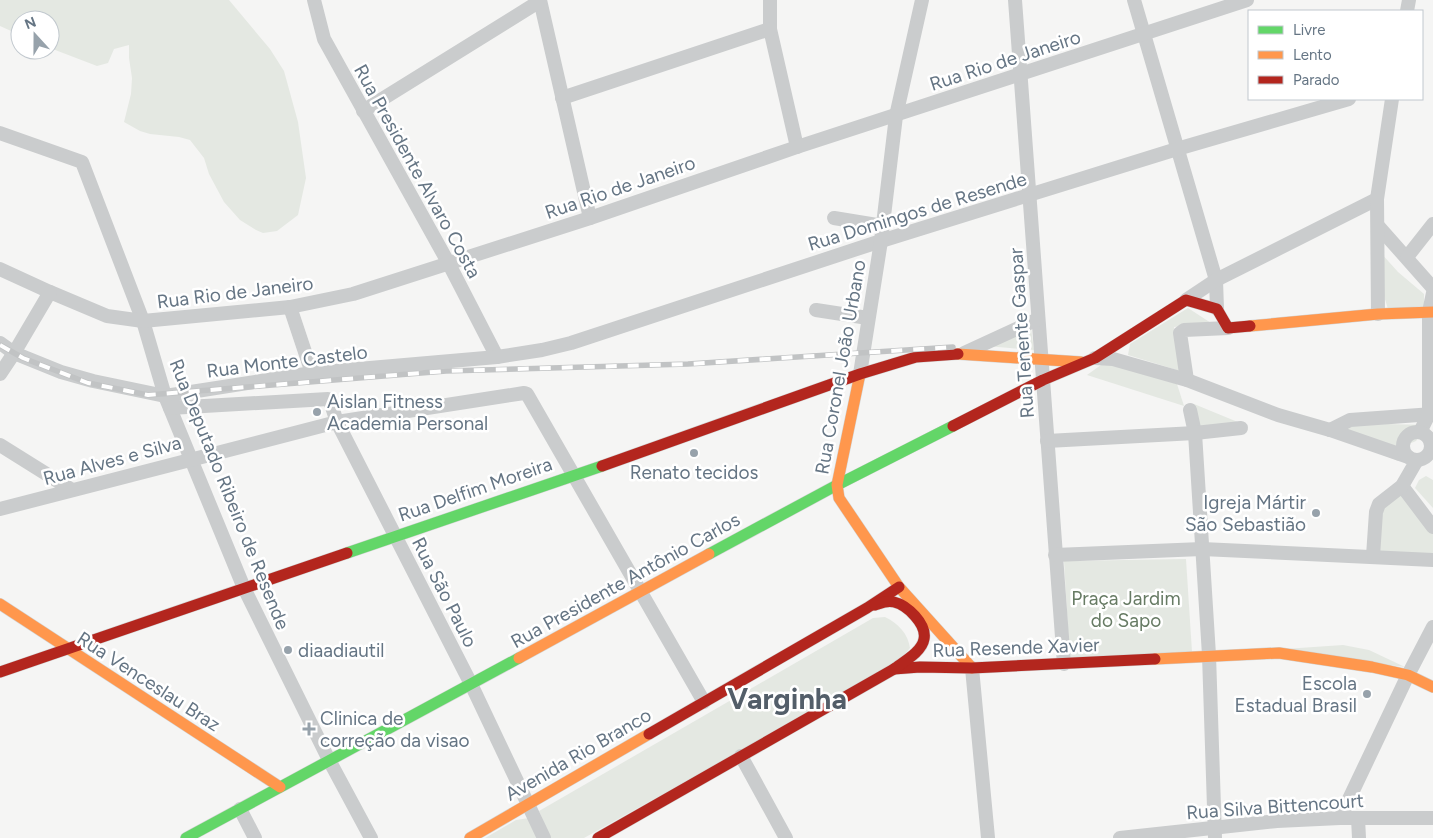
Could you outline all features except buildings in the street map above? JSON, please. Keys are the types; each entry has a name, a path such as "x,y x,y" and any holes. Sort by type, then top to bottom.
{"main road":[{"path":"1186,300 1217,309 1228,328 1378,314 1431,312"},
{"name":"Rua Presidente Antônio Carlos","path":"187,838 838,485 1043,380 1090,360 1186,300"},
{"name":"Rua Delfim Moreira","path":"0,672 573,476 860,374 916,357 964,354 1090,360"},
{"name":"Rua Coronel João Urbano","path":"860,374 838,485 839,498 899,587 972,668"},
{"path":"867,608 899,587"},
{"path":"598,838 894,670 922,644 925,635 910,611 904,606 895,602 882,602 867,608"},
{"name":"Rua Venceslau Braz","path":"0,604 280,787"},
{"name":"Avenida Rio Branco","path":"470,838 867,608"},
{"name":"Rua Resende Xavier","path":"894,670 920,667 972,668 1279,653 1372,667 1408,675 1433,687"}],"street":[{"name":"Rua Presidente Alvaro Costa","path":"314,0 324,39 497,357"},
{"path":"363,111 540,0 590,218"},
{"path":"770,0 770,29 797,147"},
{"name":"Rua Coronel João Urbano","path":"860,374 881,241 896,116 922,0"},
{"name":"Rua Tenente Gaspar","path":"1015,0 1064,664"},
{"path":"1134,0 1216,280 1217,309"},
{"name":"Rua Rio de Janeiro","path":"0,268 107,316 143,321 290,306 352,294 590,218 797,147 1247,0"},
{"path":"562,98 770,29"},
{"name":"Rua Domingos de Resende","path":"497,357 571,343 881,241 1178,149 1346,100"},
{"path":"1378,314 1377,198 1392,100"},
{"name":"Rua Deputado Ribeiro de Resende","path":"0,133 82,162 143,321 167,402 244,588 329,760 371,838"},
{"path":"1186,300 1216,280 1377,198"},
{"path":"834,218 883,226"},
{"path":"1407,257 1433,224"},
{"path":"1378,226 1433,288"},
{"path":"0,374 50,292"},
{"path":"1420,432 1431,414 1431,312 1433,293"},
{"path":"290,306 312,373"},
{"path":"816,310 868,318"},
{"name":"Rua Delfim Moreira","path":"964,354 1038,319"},
{"path":"1187,380 1180,333 1184,330 1228,328"},
{"name":"Rua Monte Castelo","path":"0,343 14,353 61,372 167,402 312,373 497,357"},
{"path":"1090,360 1112,359 1187,380 1278,415 1330,430 1433,466"},
{"name":"Rua Alves e Silva","path":"0,509 337,422 516,393 527,394 573,476"},
{"name":"Rua São Paulo","path":"167,402 328,399 330,401 337,422 471,684 544,838"},
{"path":"1190,410 1195,433 1209,655 1216,833"},
{"path":"1330,430 1350,420 1431,414"},
{"path":"1047,441 1195,433 1242,428"},
{"path":"1373,556 1376,512 1379,504 1402,486 1415,459 1430,452 1430,440 1420,432 1408,435 1404,440 1404,452 1415,459"},
{"path":"0,445 72,490"},
{"path":"573,476 704,702"},
{"path":"1402,486 1433,527"},
{"path":"1055,554 1202,549 1433,560"},
{"path":"1340,818 1433,627"},
{"path":"972,668 988,838"},
{"path":"741,756 786,838"},
{"path":"240,809 256,838"},
{"name":"Rua Silva Bittencourt","path":"1120,838 1216,833 1277,821 1340,818 1433,818"},
{"path":"1358,818 1359,838"}],"green space":[{"path":"0,0 229,0 270,49 284,71 298,122 306,178 298,215 277,231 263,233 256,230 240,220 224,202 209,174 204,158 190,140 150,134 124,122 131,94 132,78 129,45 114,49 108,63 97,66 60,52 60,10 10,10 10,30 0,26"},
{"path":"1380,252 1398,272 1424,294 1424,306 1388,309 1384,296"},
{"path":"1188,308 1211,323 1174,327 1180,371 1128,355 1130,344"},
{"path":"1031,328 1034,350 975,345"},
{"path":"1109,363 1177,384 1184,406 1087,375 1101,365"},
{"path":"1194,404 1245,425 1195,430"},
{"path":"1347,425 1428,425 1416,441 1404,446 1398,461 1334,434"},
{"path":"1426,476 1433,480 1433,508 1415,488 1419,480"},
{"path":"1402,491 1433,531 1433,556 1376,553 1379,512"},
{"name":"Praça Jardim do Sapo","path":"1186,559 1192,652 1070,663 1064,561"},
{"path":"885,617 902,630 909,643 910,648 898,663 584,838 550,838 539,811 873,618"},
{"path":"1343,645 1369,650 1405,667 1270,650"},
{"path":"529,818 539,838 485,838 516,820"}],"railway":[{"path":"0,345 23,358 88,383 148,395 446,371 688,364 953,347"}],"traffic: fast":[{"path":"709,554 837,485 953,426"},
{"path":"347,553 602,466"},
{"path":"186,838 519,658"}],"traffic: slow":[{"path":"1250,326 1378,314 1433,312"},
{"path":"958,354 1081,362"},
{"path":"860,374 837,485 839,498 899,587 972,668"},
{"path":"519,658 709,554"},
{"path":"0,604 280,787"},
{"path":"1155,659 1279,653 1372,667 1408,675 1433,687"},
{"path":"470,838 649,734"}],"traffic: jam":[{"path":"953,426 1043,380 1095,358 1186,300 1217,309 1228,328 1250,326"},
{"path":"602,466 860,374 916,357 958,354"},
{"path":"0,672 347,553"},
{"path":"649,734 867,608 899,587"},
{"path":"598,838 894,669 912,656 923,644 924,633 919,621 905,607 894,602 889,601 875,605"},
{"path":"894,669 920,667 972,668 1155,659"}],"place":[{"name":"Aislan Fitness Academia Personal","path":"317,412"},
{"name":"Renato tecidos","path":"694,453"},
{"name":"Igreja Mártir São Sebastião","path":"1316,513"},
{"name":"diaadiautil","path":"288,650"},
{"name":"Escola Estadual Brasil","path":"1367,694"},
{"name":"Clinica de correção da visao","path":"309,729"}],"district":[{"name":"Varginha","path":"787,699"}]}
